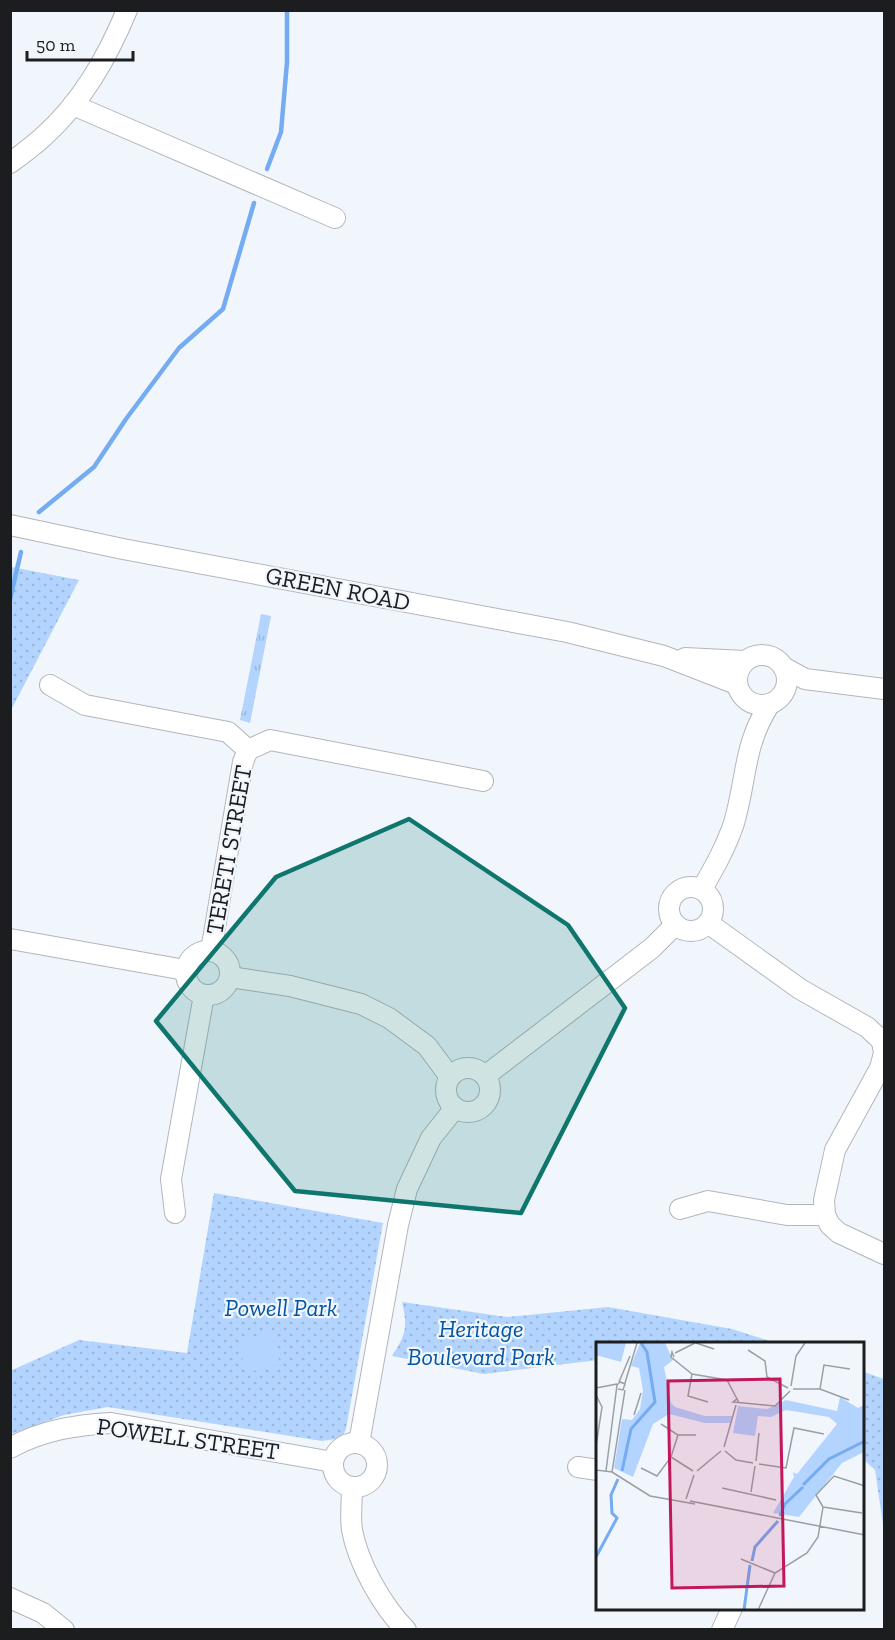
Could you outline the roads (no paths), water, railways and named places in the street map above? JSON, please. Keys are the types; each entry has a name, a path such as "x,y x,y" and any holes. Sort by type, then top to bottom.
{"street":[{"path":"10,163 44,136 73,105 103,61 127,10"},
{"path":"73,105 335,219"},
{"name":"GREEN ROAD","path":"10,525 135,551 567,632 664,656 745,661"},
{"path":"748,750 737,676 745,661 761,655 770,656 783,667 805,678 885,689"},
{"name":"GREEN ROAD","path":"664,656 740,691"},
{"path":"702,889 725,848 734,821 748,750 758,723 787,681 783,667"},
{"path":"740,691 755,705 804,690 850,684"},
{"path":"50,685 85,705 228,732 248,750 270,740 483,781"},
{"name":"TERETI STREET","path":"212,951 243,762 248,750"},
{"path":"687,887 702,889 712,901 713,908 708,923 696,930 681,929 675,925 669,912 669,906 675,893 687,887"},
{"path":"708,923 800,989 867,1027 883,1040 884,1053 880,1068 835,1150 824,1200 825,1215 830,1225 839,1233 885,1254"},
{"path":"485,1076 652,948 675,925"},
{"path":"10,939 185,970"},
{"path":"212,951 225,959 230,977 225,987 219,992 204,995 192,989 188,984 185,970 197,954 212,951"},
{"path":"230,977 290,987 361,1004 389,1018 427,1046 450,1077"},
{"path":"175,1213 171,1179 204,995"},
{"path":"462,1069 477,1070 485,1076 489,1083 490,1095 482,1107 468,1112 455,1108 447,1097 447,1083 450,1077 462,1069"},
{"path":"359,1443 398,1225 407,1189 431,1138 455,1108"},
{"path":"680,1209 708,1202 787,1215 825,1215"},
{"name":"POWELL STREET","path":"10,1448 49,1431 111,1423 333,1462"},
{"path":"359,1443 366,1446 376,1457 376,1472 367,1484 352,1487 345,1485 335,1476 333,1462 339,1450 345,1445 359,1443"},
{"path":"578,1467 596,1470"},
{"path":"352,1487 352,1530 364,1566 379,1594 406,1629"},
{"path":"10,1598 43,1613 64,1629"},
{"path":"722,1629 731,1610"}],"waterway":[{"path":"267,169 281,132 287,62 287,10"},
{"path":"39,512 94,467 126,419 179,348 223,309 254,203"},
{"path":"10,599 21,552"}],"park label":[{"name":"Powell Park","path":"281,1308"},
{"name":"Heritage Boulevard Park","path":"481,1343"}]}
